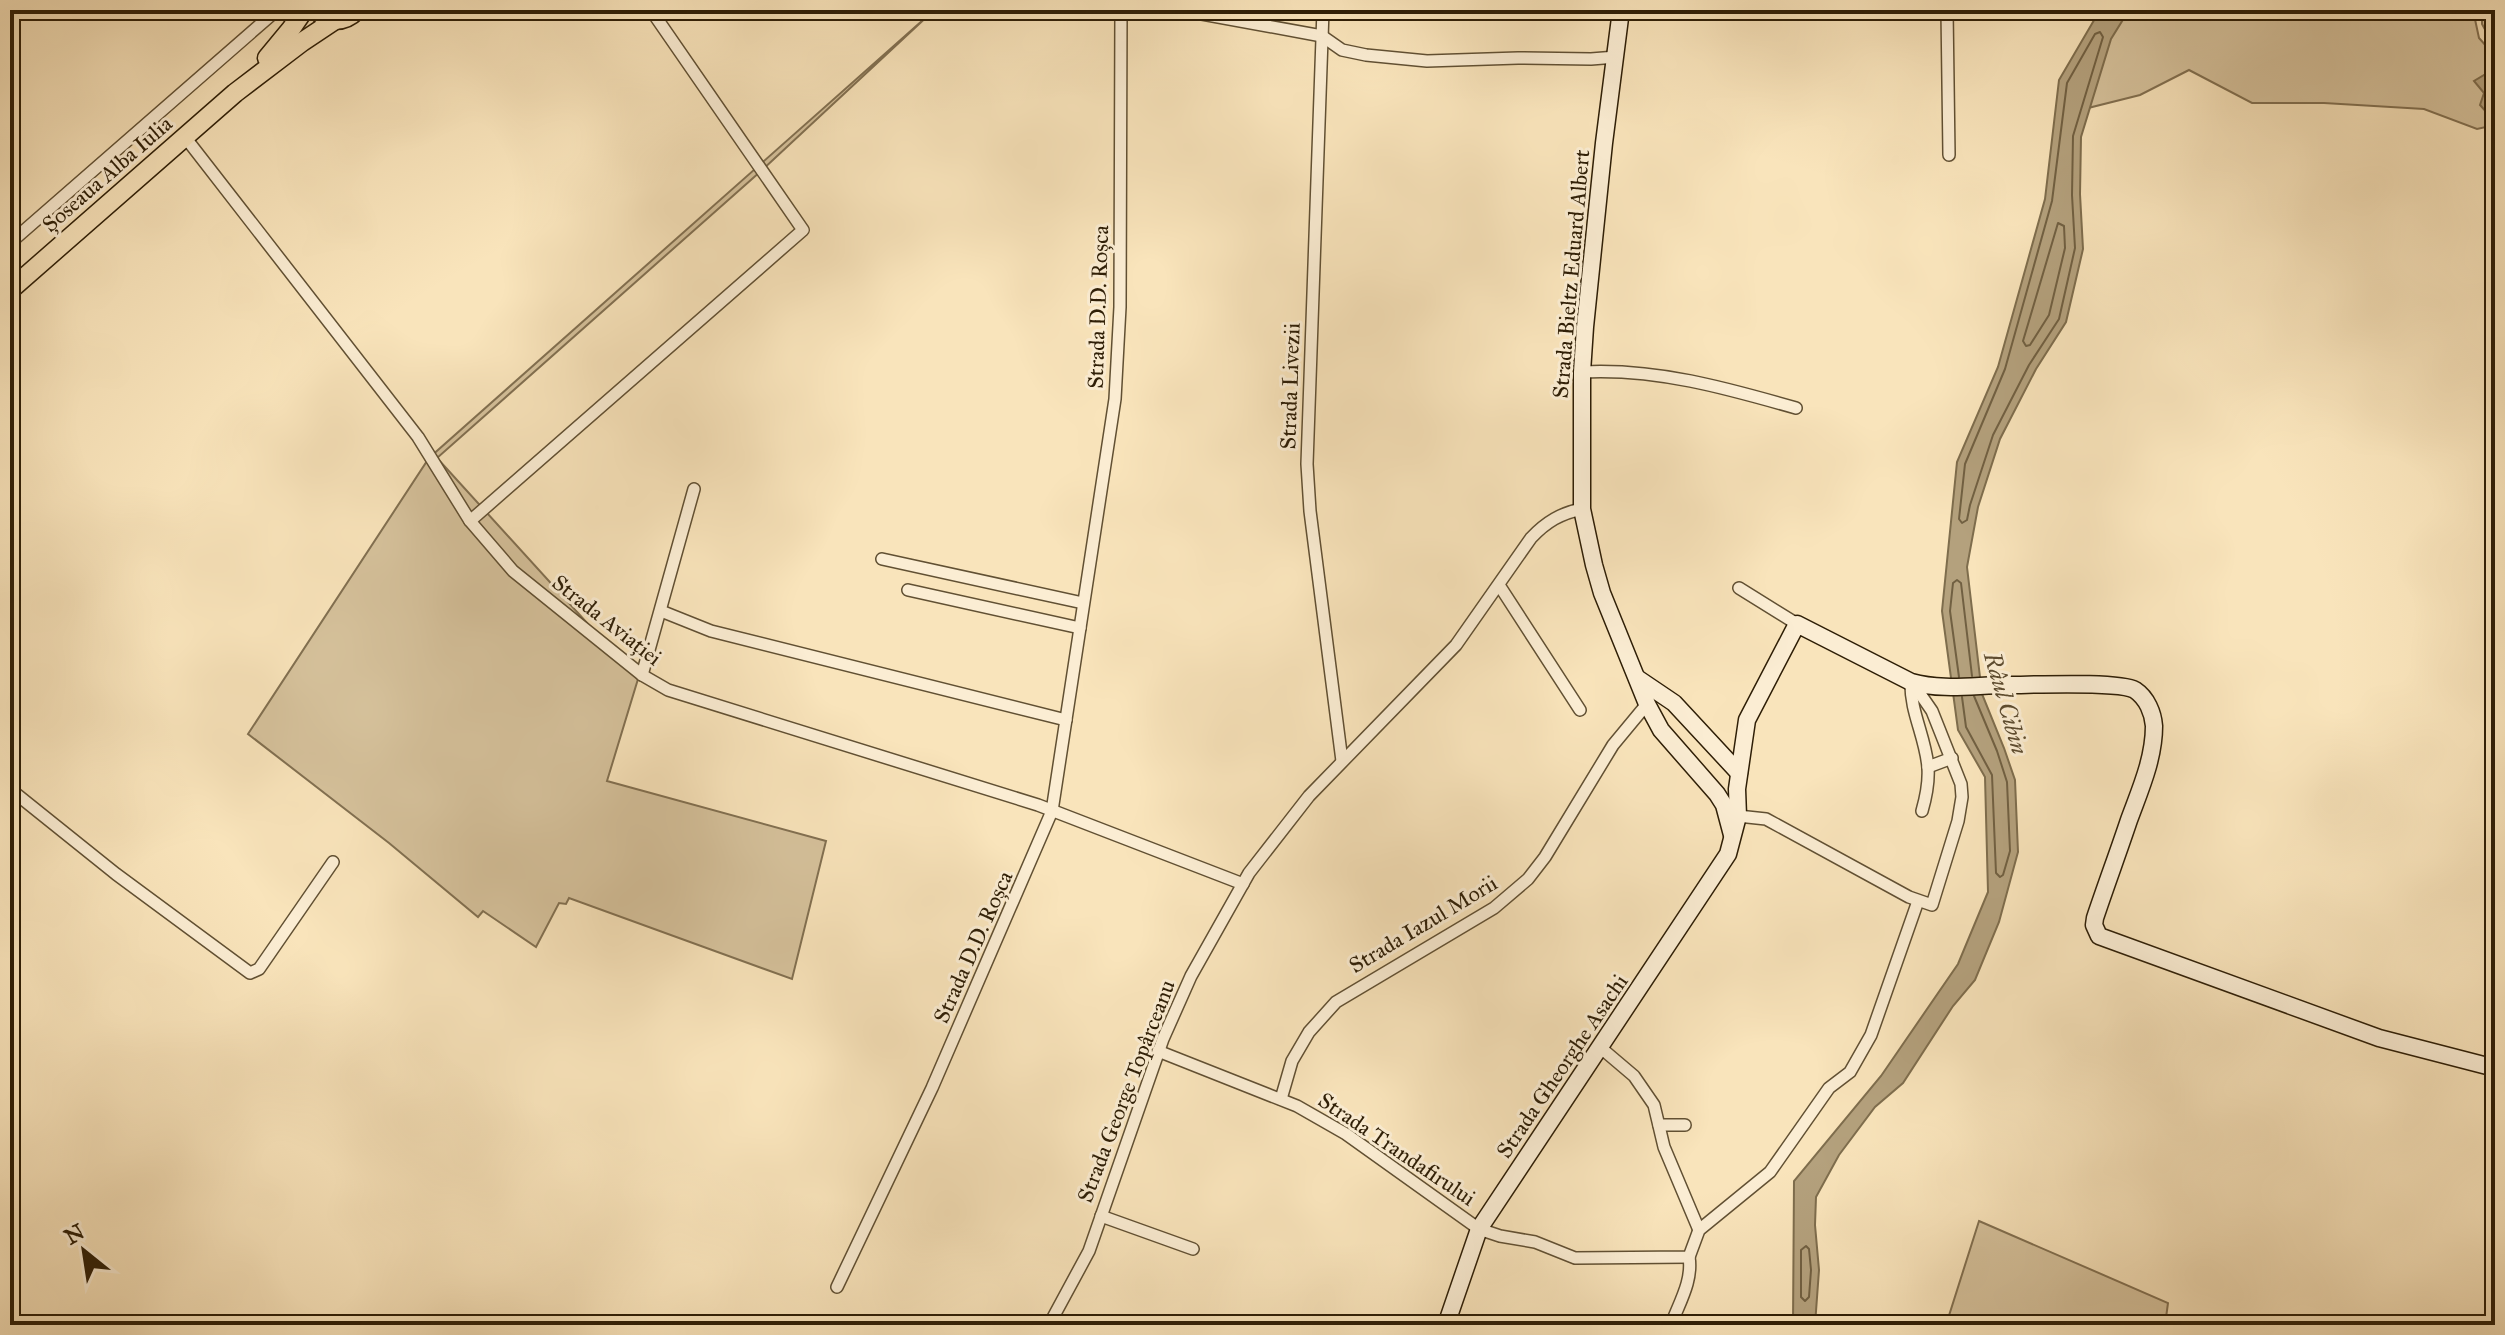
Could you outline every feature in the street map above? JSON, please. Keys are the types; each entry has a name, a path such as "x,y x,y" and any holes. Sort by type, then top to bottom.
{"main road":[{"name":"Șoseaua Alba Iulia","path":"235,93 304,10"},
{"path":"316,10 326,18 335,20"},
{"name":"Șoseaua Alba Iulia","path":"10,290 235,93 302,42 335,20 346,19 357,10"}],"street":[{"path":"10,243 277,10"},
{"path":"470,521 803,230 651,10"},
{"name":"Strada D.D. Roșca","path":"837,1287 932,1088 1052,811 1115,399 1120,307 1121,10"},
{"path":"1180,10 1322,36 1342,50 1355,54 1427,61 1616,57"},
{"name":"Strada Livezii","path":"1323,10 1307,464 1310,511 1342,761"},
{"name":"Strada Bieltz Eduard Albert","path":"1621,10 1604,143 1582,372 1582,509 1602,593 1647,704 1661,730 1724,805 1733,840"},
{"path":"1947,10 1949,155"},
{"name":"Strada Aviației","path":"185,137 418,437 470,521 513,571 642,675 668,690 1052,811 1243,884"},
{"path":"1582,372 1625,371 1668,377 1796,408"},
{"path":"642,675 694,489"},
{"name":"Strada George Topârceanu","path":"1049,1325 1089,1251 1158,1051 1191,976 1243,884 1309,796 1456,645 1531,538 1542,526 1559,516 1582,509"},
{"path":"882,559 1083,603"},
{"path":"1499,585 1580,710"},
{"path":"1739,588 1797,624 1911,682 1941,688 1995,685 2127,687 2137,691 2149,706 2154,725 2149,763 2095,918 2094,925 2099,936 2379,1038 2495,1068"},
{"path":"908,590 1080,628"},
{"path":"661,611 711,631 1066,720"},
{"path":"1711,741 1731,736 1747,720 1797,624"},
{"path":"1635,677 1674,703 1739,773"},
{"path":"1738,816 1766,819 1918,901 1932,905 1958,821 1961,784 1928,701 1911,682"},
{"path":"1911,682 1913,711 1928,767 1922,811"},
{"name":"Strada Iazul Morii","path":"1281,1099 1292,1061 1309,1032 1336,1002 1494,908 1528,879 1545,857 1613,745 1647,704"},
{"name":"Strada Gheorghe Asachi","path":"1446,1325 1479,1229 1720,869 1733,840 1738,816 1739,773 1747,720"},
{"path":"1928,767 1952,758"},
{"path":"10,789 116,874 250,973 259,969 333,862"},
{"path":"1671,1325 1689,1279 1689,1257 1699,1230 1770,1172 1829,1088 1850,1072 1871,1035 1918,901"},
{"path":"1601,1048 1634,1076 1654,1105 1664,1147 1699,1230"},
{"name":"Strada Trandafirului","path":"1158,1051 1281,1099 1346,1134 1479,1229"},
{"path":"1659,1125 1685,1125"},
{"path":"1101,1216 1193,1249"},
{"path":"1479,1229 1535,1242 1575,1258 1689,1257"}],"shaded area":[{"path":"2116,10 2473,10 2479,38 2495,56 2495,125 2477,129 2424,109 2324,103 2252,103 2189,70 2140,95 2084,109"},
{"path":"2482,10 2495,10 2495,48 2482,24"},
{"path":"932,12 761,171 437,458 638,679 607,781 826,841 792,979 569,898 566,904 559,903 536,947 483,911 478,917 389,843 248,734 429,458"},
{"path":"1979,1221 2168,1303 2165,1325 1946,1325"}],"water":[{"path":"2100,10 2129,10 2111,39 2081,137 2083,249 2066,322 2036,369 2000,439 1978,507 1967,567 1982,694 2015,780 2018,852 1999,922 1975,980 1953,1006 1903,1083 1875,1107 1839,1155 1816,1197 1819,1270 1815,1325 1793,1325 1794,1181 1881,1076 1958,964 1988,892 1985,777 1958,730 1942,611 1957,462 1998,367 2045,199 2059,80"},
{"path":"2484,75 2495,76 2495,113 2489,115 2480,105 2484,93 2474,81"}],"water label":[{"name":"Râul Cibin","path":"2006,703"}]}
